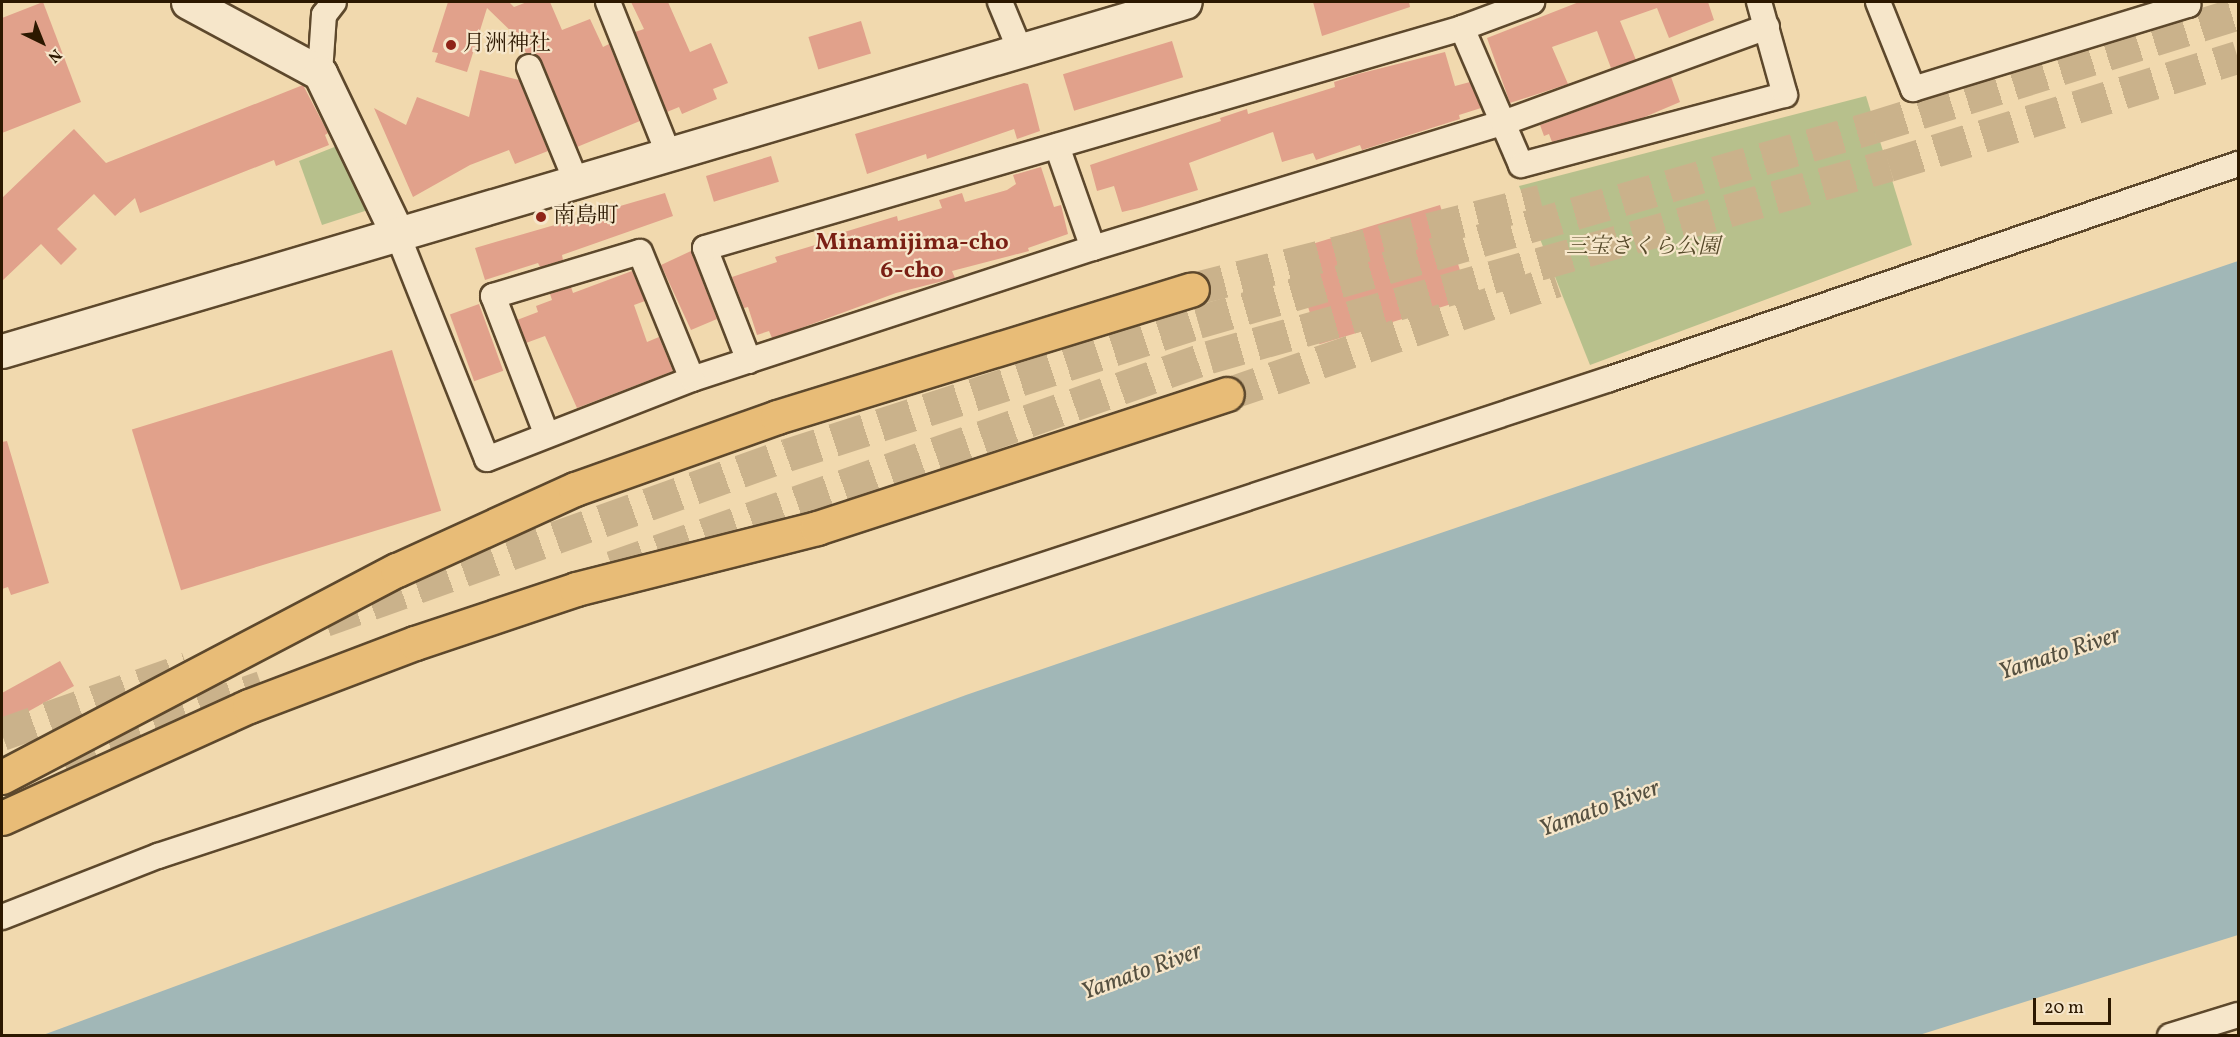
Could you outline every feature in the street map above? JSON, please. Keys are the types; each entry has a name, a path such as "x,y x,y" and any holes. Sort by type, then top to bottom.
{"highway":[{"path":"2,777 397,570 575,489 777,417 1192,289"},
{"path":"2,818 249,706 415,642 576,589 817,528 1227,394"}],"street":[{"path":"188,2 320,73"},
{"path":"334,2 324,15 320,73 397,233 487,459 546,433 692,379 1093,248 1503,123 1767,27"},
{"path":"608,2 669,155"},
{"path":"1000,2 1020,50"},
{"path":"2,351 1185,2"},
{"path":"749,361 705,248 1462,28 1532,2"},
{"path":"1462,28 1521,165 1785,95 1759,2"},
{"path":"1878,2 1913,89 2188,5 2186,2"},
{"path":"529,67 576,181"},
{"path":"1057,146 1093,248"},
{"path":"2,917 158,856 1610,379 2238,164"},
{"path":"546,433 493,296 640,252 692,379"},
{"path":"2170,1035 2238,1015"}],"green space":[{"name":"三宝さくら公園","path":"1866,96 1912,245 1590,365 1519,186"},
{"path":"342,144 371,209 322,225 299,161"}],"water":[{"name":"Yamato River","path":"2238,261 2238,935 1916,1036 43,1035 966,695"}],"building":[{"path":"43,2 81,102 2,133 2,18"},
{"path":"448,2 509,2 514,7 527,2 550,2 562,30 590,19 603,47 609,44 640,121 577,147 542,61 537,55 526,53 520,40 487,8 467,72 435,62 438,53 432,52"},
{"path":"631,2 668,2 690,52 711,43 728,83 713,89 717,99 682,114 679,107 667,112 635,32 644,29"},
{"path":"1313,2 1409,2 1410,7 1322,36"},
{"path":"1579,2 1708,2 1714,20 1669,38 1657,8 1620,21 1636,60 1611,68 1597,31 1552,47 1568,84 1510,103 1487,38"},
{"path":"861,21 871,54 818,70 808,37"},
{"path":"1172,41 1183,77 1074,111 1063,74"},
{"path":"1445,52 1455,86 1470,82 1481,108 1459,115 1460,119 1362,150 1360,145 1316,160 1313,153 1282,162 1273,132 1189,163 1198,190 1122,212 1114,186 1097,191 1090,165 1221,121 1220,118 1247,109 1248,114 1335,87 1334,82 1358,74"},
{"path":"480,70 519,80 548,151 515,164 509,150 470,165 413,197 374,108 406,125 417,97 469,117"},
{"path":"1671,77 1680,102 1640,119 1552,142 1549,134 1544,136 1540,125"},
{"path":"1024,83 1028,84 1040,131 1017,139 1014,129 927,159 926,154 867,174 855,134"},
{"path":"303,85 328,133 325,135 329,145 276,166 274,160 140,213 135,198 115,216 94,194 57,229 77,249 61,265 41,244 2,281 2,198 74,129 106,163"},
{"path":"771,156 779,182 714,202 706,176"},
{"path":"1041,167 1054,207 1061,205 1068,234 1028,248 1029,251 952,271 955,278 896,293 772,338 769,331 757,335 748,307 744,308 732,277 777,262 775,257 842,237 841,233 897,216 898,221 942,208 939,200 962,193 965,202 1007,190 1016,184 1013,175"},
{"path":"665,193 673,216 562,255 563,260 540,267 538,263 485,280 475,248"},
{"path":"1440,205 1469,299 1319,344 1291,251"},
{"path":"691,251 717,319 691,330 661,265"},
{"path":"632,271 645,301 634,305 647,342 659,337 673,371 577,408 545,336 526,343 517,320 538,312 536,306 552,300 550,294 571,287 573,293"},
{"path":"479,304 503,371 474,381 450,315"},
{"path":"392,350 441,511 181,590 132,430"},
{"path":"7,441 49,583 11,595 8,587 2,589 2,442"},
{"path":"60,661 74,686 22,715 20,711 2,721 2,693"}],"tunnel":[{"path":"325,620 787,455 1198,322 1873,127 2238,13"},
{"path":"612,567 1209,357 1889,165 2238,57"},
{"path":"1192,289 1541,201"},
{"path":"1227,394 1556,281"},
{"path":"2,734 188,668"},
{"path":"62,757 262,687"}],"place":[{"name":"月洲神社","path":"451,45"},
{"name":"南島町","path":"541,217"}],"district":[{"name":"Minamijima-cho 6-cho","path":"912,258"}]}
